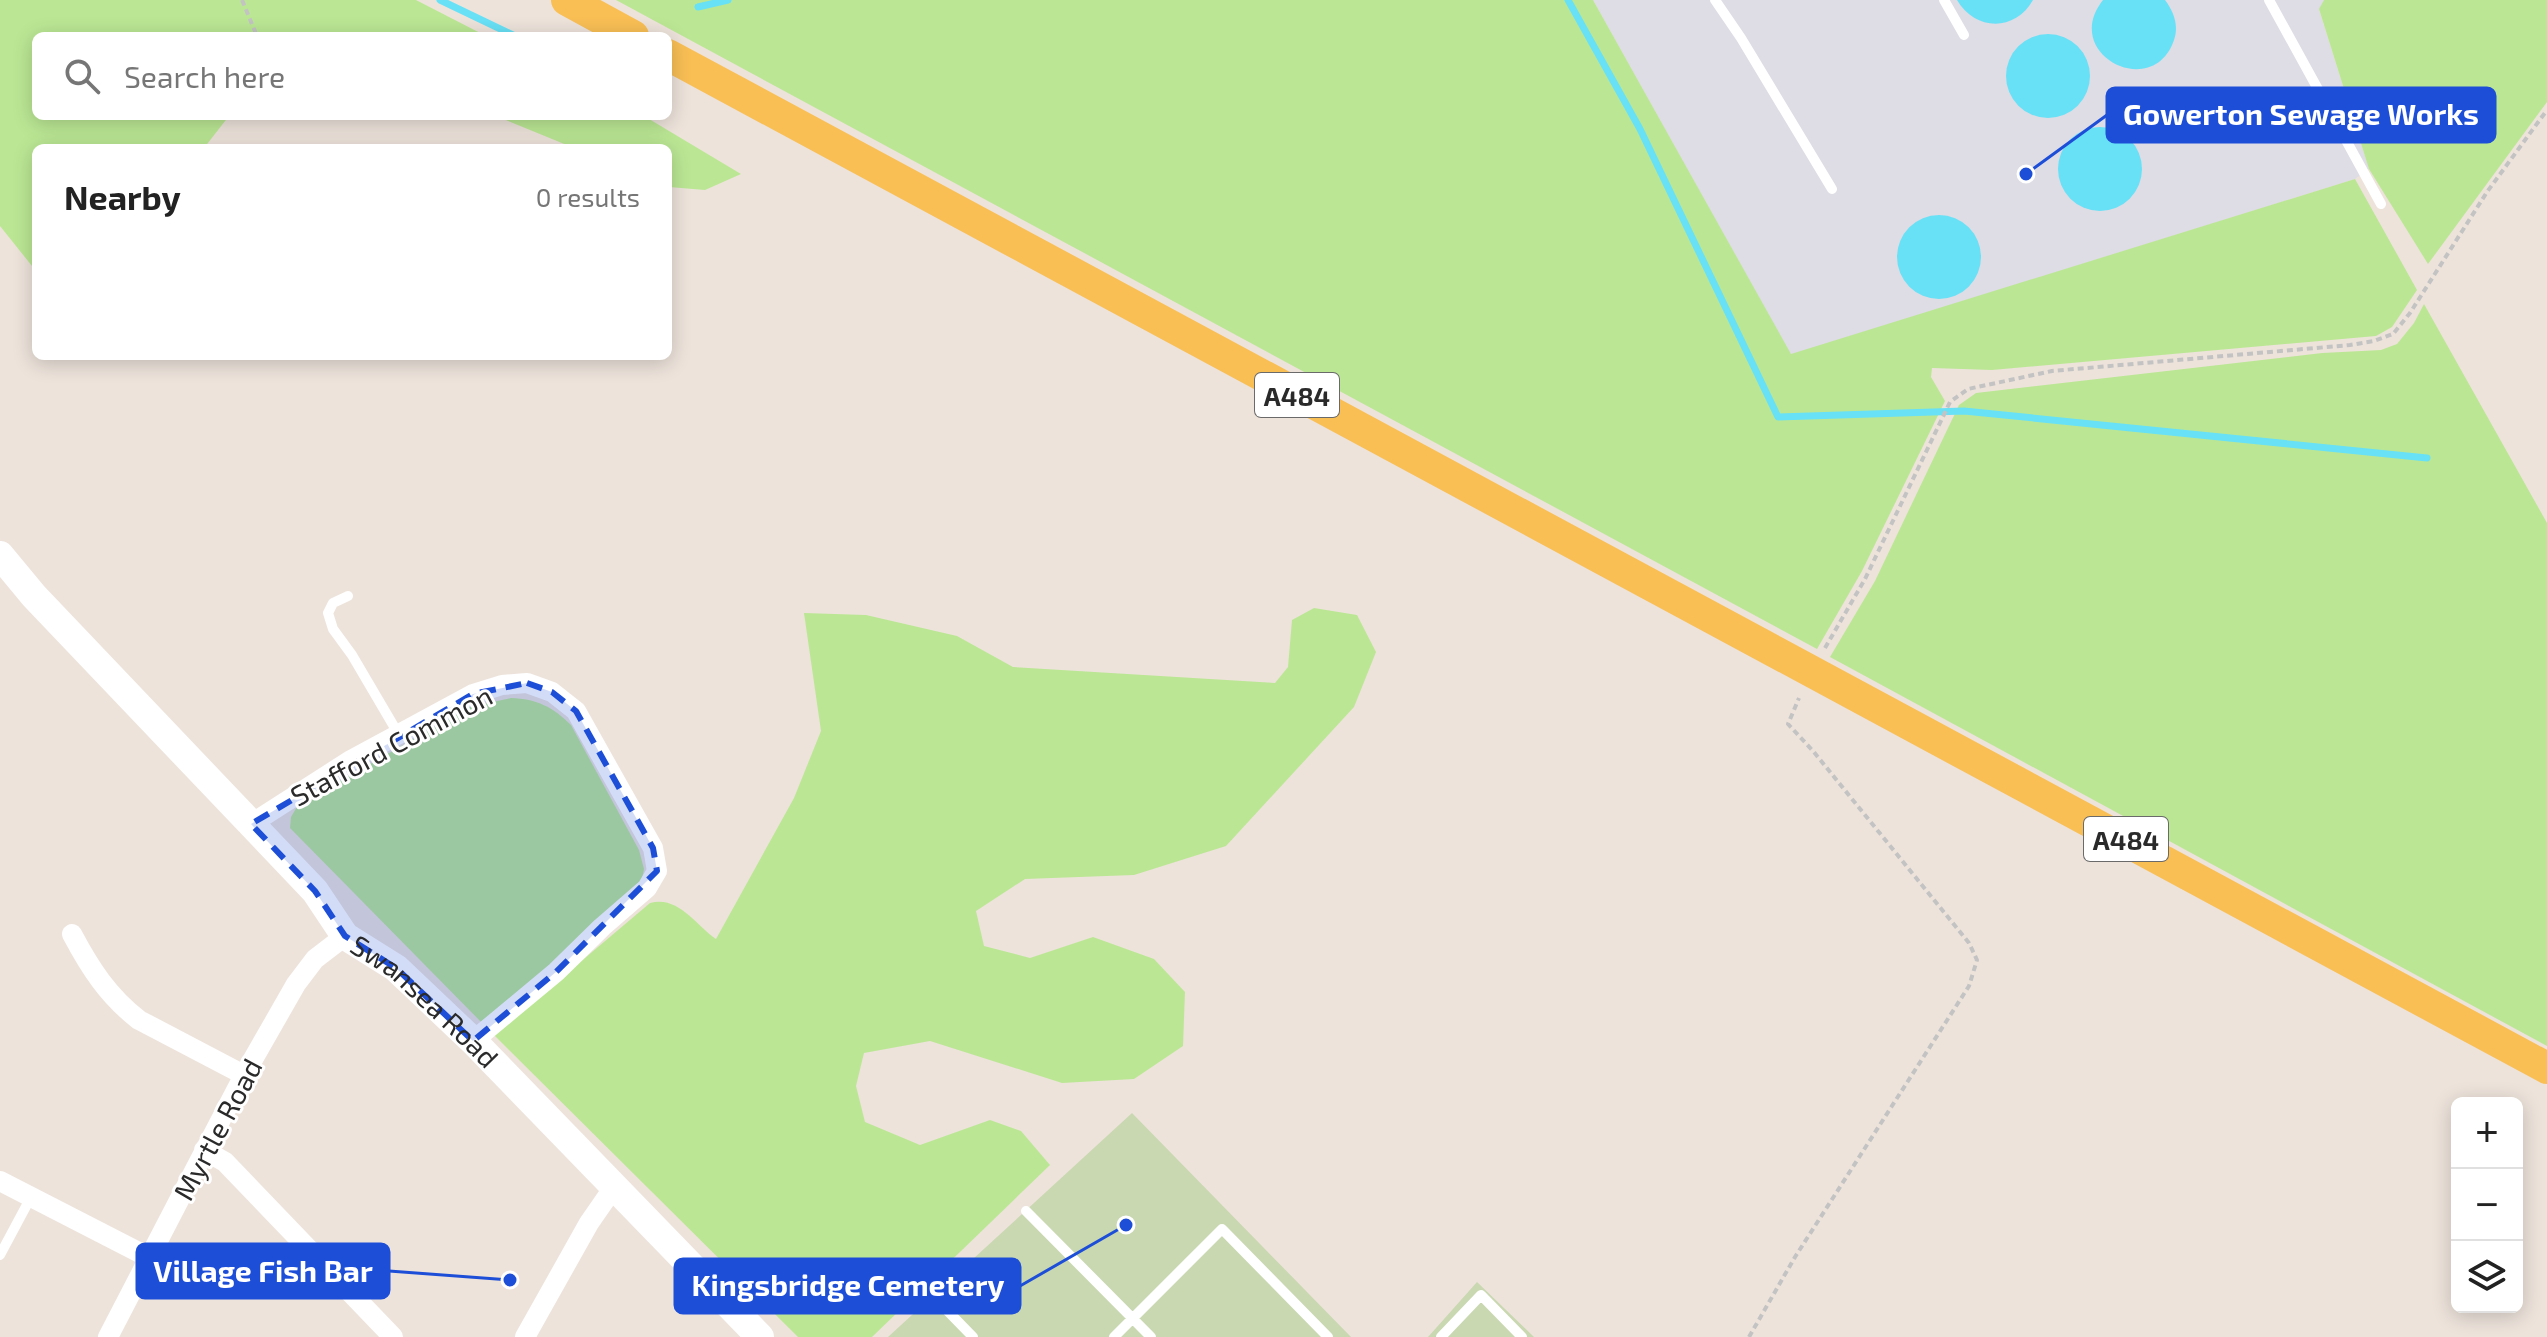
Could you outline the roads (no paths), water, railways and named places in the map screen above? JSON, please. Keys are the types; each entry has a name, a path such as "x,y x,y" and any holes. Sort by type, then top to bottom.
{"main road":[{"path":"567,0 626,32"},
{"name":"A484","path":"672,57 2547,1068"},
{"name":"Swansea Road","path":"0,555 34,596 315,891 345,936 396,968 473,1041 760,1337"}],"street":[{"name":"Stafford Common","path":"251,824 351,760 473,694 502,685 527,683 552,692 576,711 653,848 657,871 647,888 556,972 473,1041"},
{"path":"72,934 91,969 124,1008 139,1020 244,1075"},
{"name":"Myrtle Road","path":"108,1337 204,1150 302,973 345,936"},
{"path":"204,1150 225,1162 393,1337"},
{"path":"0,1181 150,1258"},
{"path":"525,1337 589,1223 614,1187"}],"lane":[{"path":"1715,0 1832,189"},
{"path":"1944,0 1964,35"},
{"path":"2269,0 2381,204"},
{"path":"348,596 333,603 328,613 333,629 399,735"},
{"path":"0,1255 31,1197"},
{"path":"1026,1211 1151,1337"},
{"path":"1114,1337 1222,1229 1328,1337"},
{"path":"1441,1337 1481,1295 1522,1337"},
{"path":"934,1297 973,1337"}],"water":[{"path":"1957,0 2033,0 2016,18 1995,24 1974,18"},
{"path":"2103,0 2165,0 2173,14 2176,30 2163,58 2148,68 2131,69 2114,64 2101,53 2093,38 2093,20"},
{"path":"2048,34 2064,37 2078,46 2087,60 2090,76 2087,92 2078,106 2064,115 2048,118 2032,115 2018,106 2009,92 2006,76 2009,60 2018,46 2032,37"},
{"path":"2100,127 2116,130 2130,139 2139,153 2142,169 2139,185 2130,199 2116,208 2100,211 2084,208 2070,199 2061,185 2058,169 2061,153 2070,139 2084,130"},
{"path":"1939,215 1955,218 1969,227 1978,241 1981,257 1978,273 1969,287 1955,296 1939,299 1923,296 1909,287 1900,273 1897,257 1900,241 1909,227 1923,218"}],"waterway":[{"path":"440,0 507,32"},
{"path":"698,7 728,0"},
{"path":"1568,0 1640,129 1778,417 1964,411 2427,458"}],"place":[{"name":"Gowerton Sewage Works","path":"2026,174"},
{"name":"Kingsbridge Cemetery","path":"1126,1225"},
{"name":"Village Fish Bar","path":"510,1280"}]}
